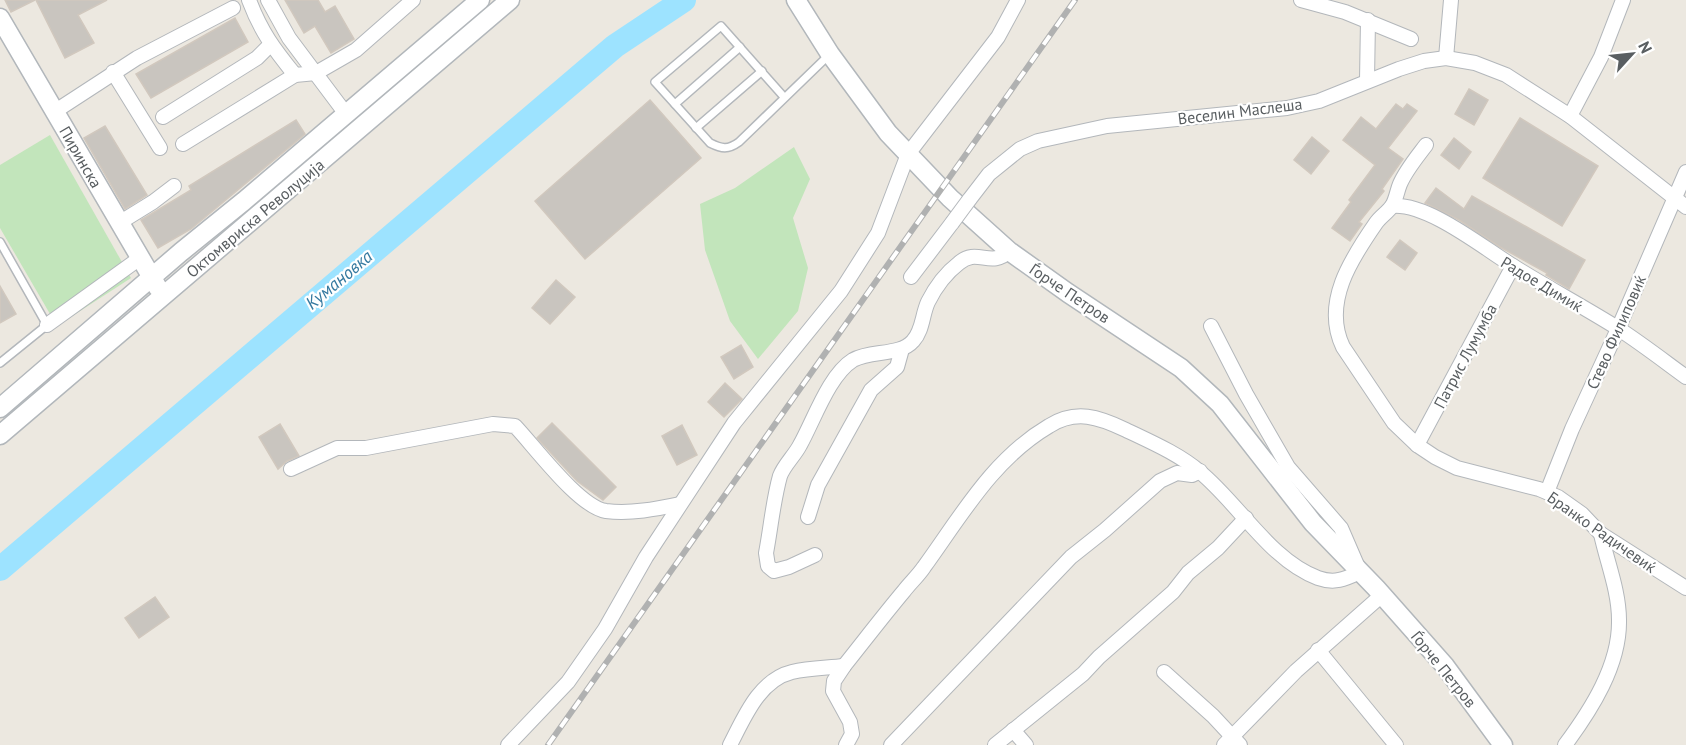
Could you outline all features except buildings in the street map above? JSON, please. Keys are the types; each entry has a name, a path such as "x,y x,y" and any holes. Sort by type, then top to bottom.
{"street":[{"path":"249,0 257,22 270,45 295,75"},
{"path":"268,0 289,38 346,114"},
{"path":"183,144 295,75 316,73 356,50 412,0"},
{"name":"Октомвриска Револуција","path":"0,408 480,0"},
{"name":"Октомвриска Револуција","path":"0,435 510,0"},
{"name":"Ѓорче Петров","path":"796,0 830,54 882,126 950,198 1009,251 1181,368 1220,404 1313,523 1382,595 1445,666 1503,745"},
{"path":"508,745 568,682 605,629 646,557 734,423 841,291 879,233 908,154 998,37 1018,0"},
{"path":"1301,0 1346,6 1368,20 1411,39"},
{"path":"1446,58 1451,0"},
{"path":"1570,116 1602,57 1623,0"},
{"path":"54,112 113,72 233,8"},
{"name":"Пиринска","path":"0,18 163,296"},
{"path":"1367,81 1368,20"},
{"path":"163,117 256,58 270,45"},
{"name":"Веселин Маслеша","path":"911,277 989,174 1020,149 1038,141 1107,126 1287,108 1319,101 1424,61 1446,58 1475,63 1506,75 1570,116 1686,207"},
{"path":"113,72 160,148"},
{"path":"1392,206 1401,182 1426,145"},
{"name":"Стево Филиповиќ","path":"1547,492 1572,429 1686,172"},
{"path":"119,223 174,186"},
{"name":"Радое Димиќ","path":"1392,206 1413,207 1447,224 1618,329 1686,377"},
{"name":"Бранко Радичевиќ","path":"1392,206 1377,221 1352,260 1339,290 1334,314 1340,340 1394,423 1417,445 1457,468 1547,492 1582,514 1601,534 1686,588"},
{"path":"815,555 774,571 768,566 766,553 781,473 799,447 839,374 852,361 868,354 902,349 912,343 919,332 928,302 948,272 962,260 979,256 994,260 1002,258 1009,251"},
{"path":"48,326 140,258"},
{"name":"Патрис Лумумба","path":"1417,445 1512,266"},
{"path":"846,745 852,734 850,722 833,691 834,681 844,666 923,569 960,513 999,465 1047,426 1066,417 1094,417 1149,440 1200,471 1267,542 1293,564 1318,578 1340,581 1360,572 1341,528 1288,467 1211,327"},
{"path":"808,517 818,485 871,390 897,367 902,349"},
{"path":"291,469 337,448 366,448 493,424 515,426 575,494 604,511 650,510 680,504"},
{"path":"891,745 1071,557 1160,481 1177,473 1192,475 1200,471"},
{"path":"995,745 1083,674 1173,592 1188,573 1218,548 1246,518"},
{"path":"1565,745 1602,684 1618,642 1619,619 1616,594 1601,534"},
{"path":"1164,672 1213,716 1233,742 1318,650 1382,595"},
{"path":"1318,650 1396,745"},
{"path":"730,745 745,716 765,687 790,672 844,666"},
{"path":"1013,730 1026,745"}],"lane":[{"path":"784,97 721,26 655,82 710,144 719,148 730,148 830,54"},
{"path":"675,104 740,47"},
{"path":"696,128 762,71"},
{"path":"0,242 48,326 0,363"}],"green space":[{"path":"50,135 131,278 57,326 0,228 0,165"},
{"path":"794,147 810,179 793,218 808,268 798,311 758,359 730,321 705,250 700,204 735,188"}],"waterway":[{"name":"Кумановка","path":"0,569 615,46 684,0"}],"railway":[{"path":"548,745 1075,0"}]}
